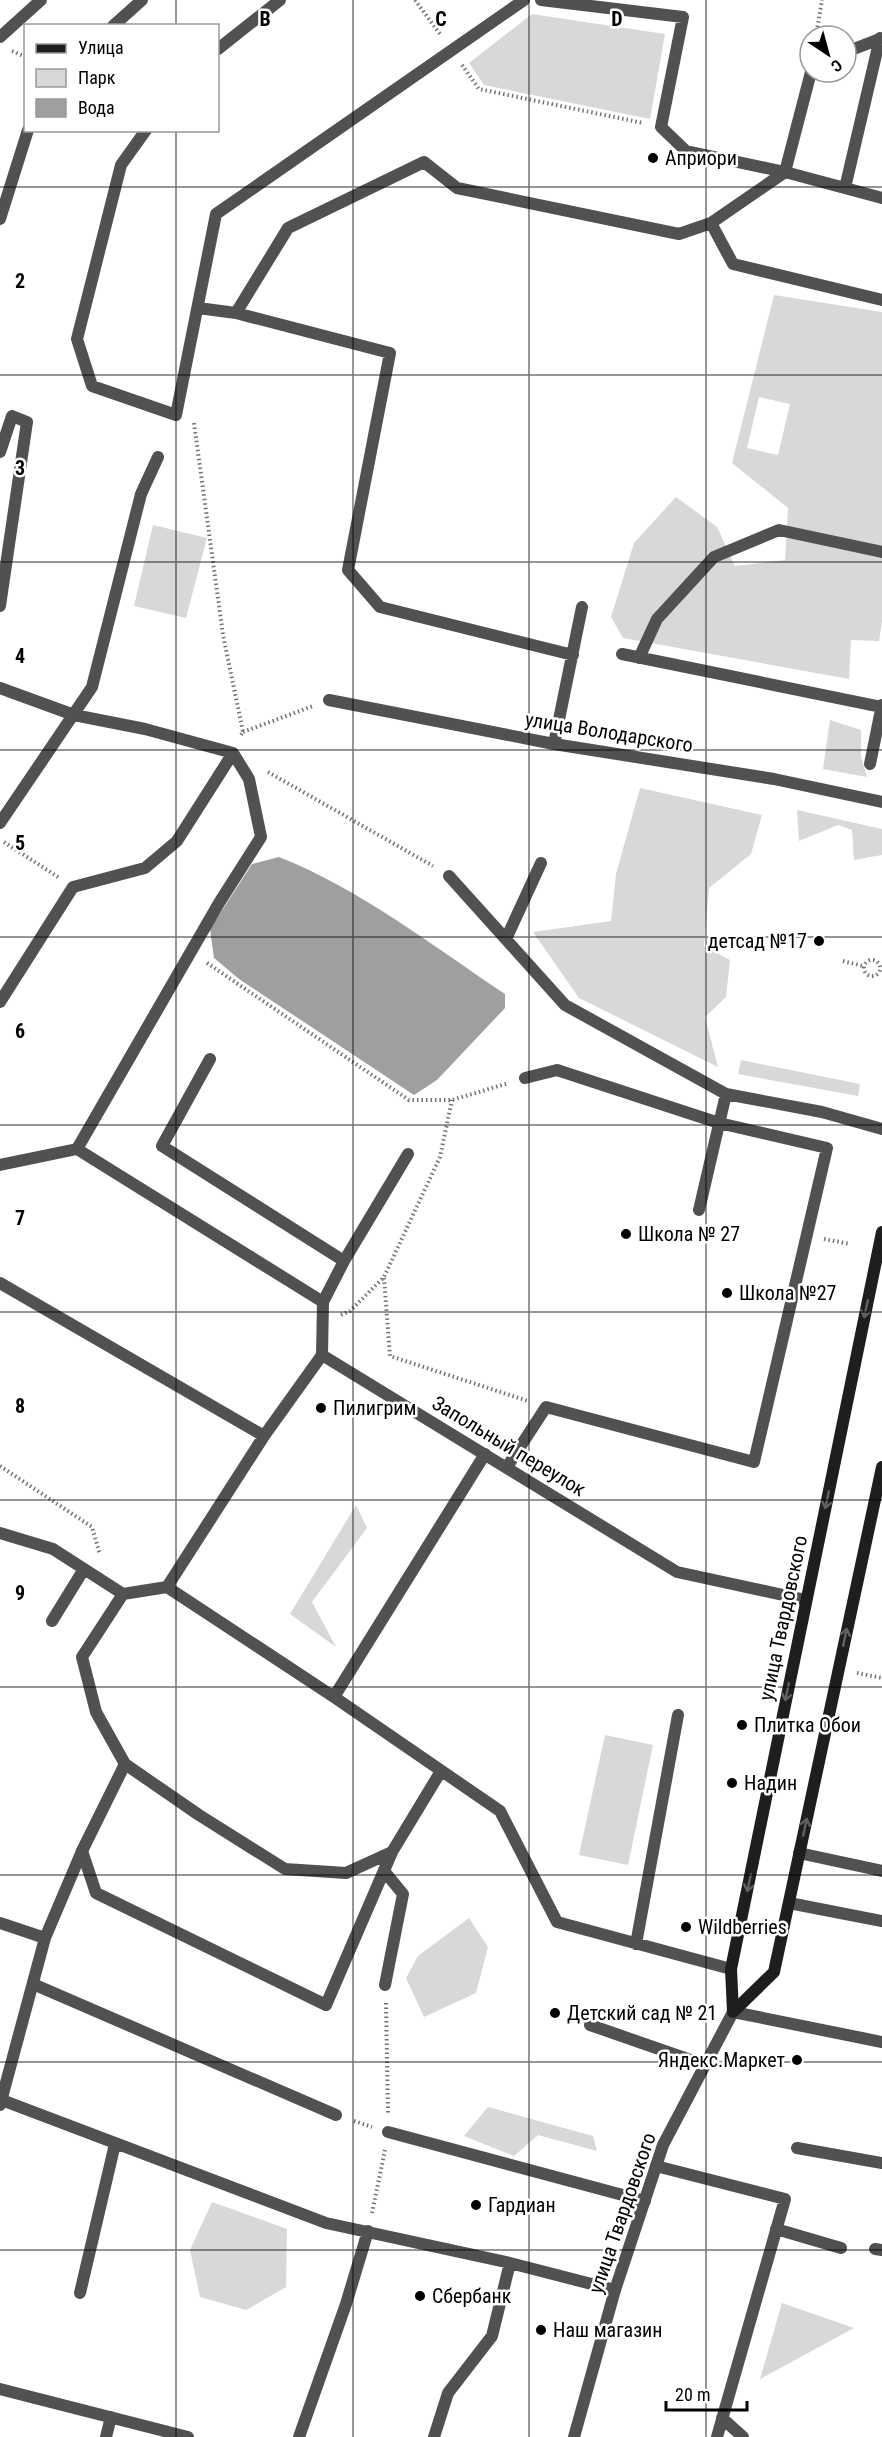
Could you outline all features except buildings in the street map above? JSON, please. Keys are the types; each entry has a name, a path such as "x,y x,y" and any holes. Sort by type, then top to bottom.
{"street":[{"path":"0,37 41,0"},
{"path":"115,24 142,0"},
{"path":"219,48 280,0"},
{"path":"145,132 121,165 77,339 92,386 176,415 216,214 524,0"},
{"path":"541,0 683,17 661,127 686,151 785,172 882,198"},
{"path":"858,47 881,38"},
{"path":"845,188 881,38"},
{"path":"236,313 288,228 424,162 457,188 680,234 711,223 785,172 808,84"},
{"path":"0,219 27,132"},
{"path":"711,223 733,264 882,300"},
{"path":"198,308 236,313 390,353 348,570 380,607 573,655"},
{"path":"0,452 12,416 27,422 0,606"},
{"path":"0,823 92,687 141,494 158,457"},
{"path":"639,658 657,619 714,556 779,530 882,552"},
{"path":"554,744 582,607"},
{"path":"622,654 882,706 870,764"},
{"path":"0,688 74,715 145,729 233,753 249,779 261,837 191,952 77,1149"},
{"name":"улица Володарского","path":"329,700 554,744 774,779 882,802"},
{"path":"0,1002 73,887 145,868 169,848 177,841 233,753"},
{"path":"506,939 540,863"},
{"path":"449,876 565,1005 726,1094 822,1112 882,1129"},
{"path":"210,1059 162,1146 344,1261"},
{"path":"507,1467 546,1407 754,1462 827,1148 719,1124 557,1070 525,1078"},
{"path":"699,1210 726,1094"},
{"path":"0,1166 77,1149 323,1302"},
{"path":"167,1587 264,1436 322,1354 323,1302 344,1261 408,1154"},
{"name":"улица Твардовского","path":"733,2012 731,1969 882,1232"},
{"path":"0,1282 264,1436"},
{"name":"Запольный переулок","path":"322,1354 677,1572 806,1600"},
{"path":"334,1697 485,1454"},
{"name":"улица Твардовского","path":"574,2437 615,2290 663,2145 733,2012 774,1972 799,1853 877,1517 882,1467"},
{"path":"0,1533 53,1549 123,1594 167,1587 334,1697 500,1811 556,1922 731,1969"},
{"path":"52,1622 84,1569"},
{"path":"123,1594 82,1657 96,1712 126,1764 199,1815 285,1869 346,1873 392,1852"},
{"path":"636,1944 678,1715"},
{"path":"126,1764 82,1851 45,1938 1,2103 326,2223 615,2290"},
{"path":"82,1851 96,1893 326,2005 392,1852 441,1771"},
{"path":"799,1853 882,1871"},
{"path":"384,1870 403,1894 386,1985"},
{"path":"789,1903 882,1921"},
{"path":"0,1923 45,1938"},
{"path":"33,1984 336,2115"},
{"path":"733,2012 882,2042"},
{"path":"590,2025 705,2066"},
{"path":"388,2132 645,2201"},
{"path":"80,2293 115,2144"},
{"path":"797,2148 882,2163"},
{"path":"656,2166 785,2199 717,2437"},
{"path":"776,2229 841,2248"},
{"path":"299,2437 346,2304 368,2232"},
{"path":"434,2437 448,2393 492,2336 510,2264"},
{"path":"0,2389 188,2437"},
{"path":"106,2437 111,2417"},
{"path":"722,2418 743,2437"}],"path":[{"path":"415,0 479,89 661,127"},
{"path":"818,24 822,0"},
{"path":"176,415 194,421 223,635 243,732 233,753"},
{"path":"243,732 329,700"},
{"path":"264,770 449,876"},
{"path":"0,840 73,887"},
{"path":"191,952 409,1100 452,1100 525,1078"},
{"path":"874,959 879,963 881,971 876,976 869,976 864,972 863,966 867,960 874,959"},
{"path":"843,961 863,966"},
{"path":"322,1326 350,1311 384,1277 440,1157 452,1100"},
{"path":"384,1277 390,1356 546,1407"},
{"path":"0,1466 92,1527 100,1547 101,1580"},
{"path":"378,2189 388,2132 386,1985"},
{"path":"336,2115 388,2132"}],"green space":[{"path":"532,14 665,34 650,119 484,85 469,63"},
{"path":"774,295 882,312 882,622 879,641 851,640 849,679 623,638 611,617 634,543 676,497 717,527 735,566 785,560 788,508 732,463","holes":["759,397 790,404 778,455 747,448"]},
{"path":"153,525 207,538 186,618 134,606"},
{"path":"830,720 861,730 861,757 867,777 823,769"},
{"path":"640,788 762,815 751,854 709,888 704,946 730,960 726,997 705,1017 718,1067 579,998 533,932 611,921 616,874"},
{"path":"797,810 882,829 882,855 854,860 852,830 838,825 799,841"},
{"path":"741,1060 860,1084 858,1096 738,1074"},
{"path":"356,1505 367,1528 312,1602 336,1647 290,1614"},
{"path":"605,1735 653,1745 628,1865 579,1855"},
{"path":"469,1918 488,1947 476,1993 424,2017 406,1978 418,1956"},
{"path":"488,2107 593,2136 597,2151 538,2135 514,2156 464,2136"},
{"path":"212,2202 287,2229 286,2287 246,2310 200,2297 190,2250"},
{"path":"782,2303 854,2328 760,2379"}],"water":[{"path":"279,857 309,870 367,902 505,994 505,1008 437,1080 414,1095 239,979 214,958 210,929 252,864"}],"place":[{"name":"Априори","path":"653,158"},
{"name":"детсад №17","path":"819,941"},
{"name":"Школа № 27","path":"626,1234"},
{"name":"Школа №27","path":"727,1293"},
{"name":"Пилигрим","path":"321,1408"},
{"name":"Плитка Обои","path":"742,1725"},
{"name":"Надин","path":"732,1783"},
{"name":"Wildberries","path":"686,1927"},
{"name":"Детский сад № 21","path":"555,2013"},
{"name":"Яндекс.Маркет","path":"797,2060"},
{"name":"Гардиан","path":"476,2205"},
{"name":"Сбербанк","path":"420,2296"},
{"name":"Наш магазин","path":"541,2330"}]}
